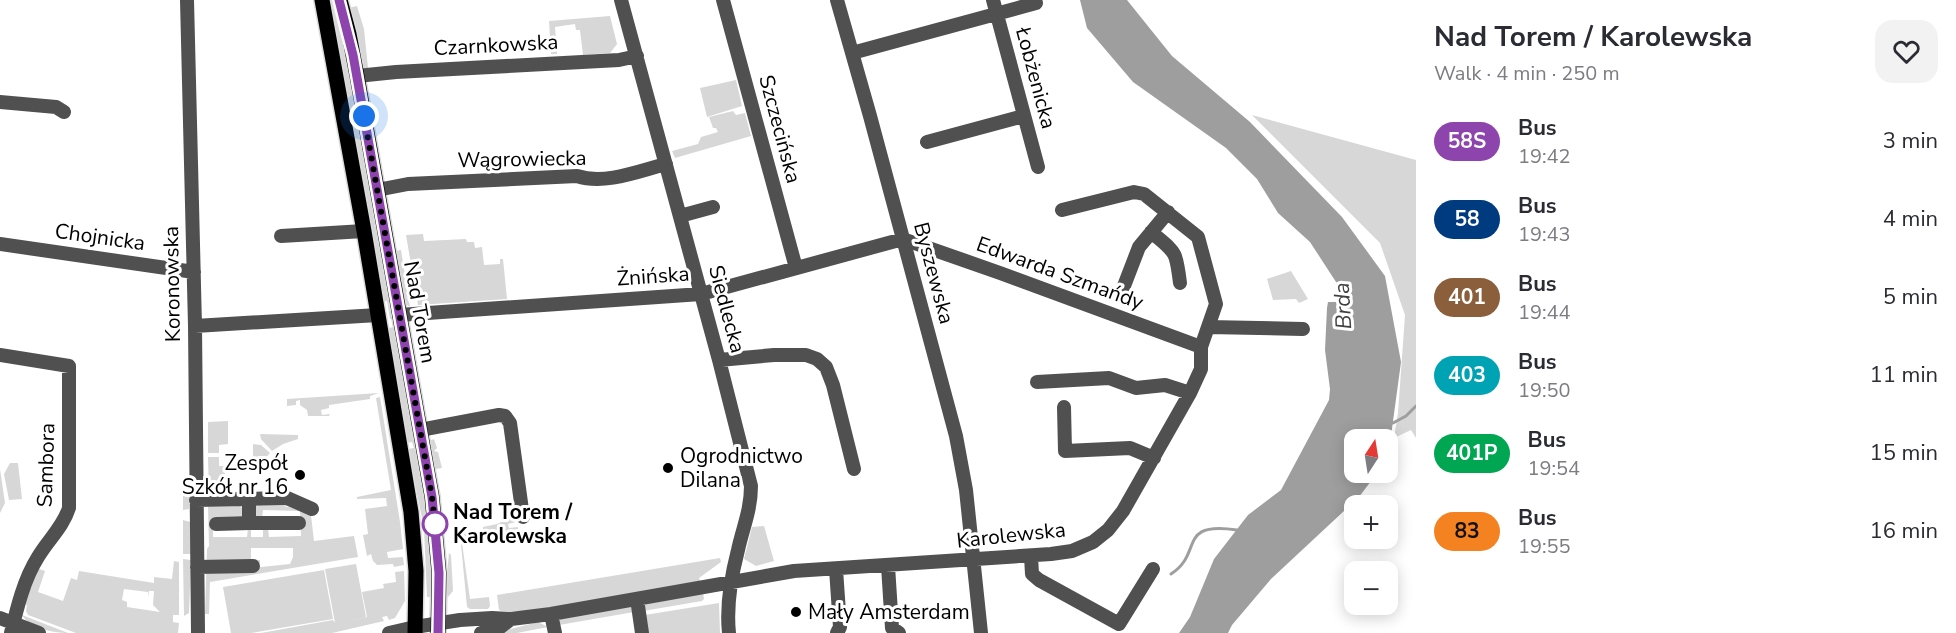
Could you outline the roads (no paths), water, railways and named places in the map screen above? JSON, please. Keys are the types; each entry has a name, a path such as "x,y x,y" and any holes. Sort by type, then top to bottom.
{"main road":[{"name":"Nad Torem","path":"322,0 364,231 411,512 416,571 415,630"},
{"name":"Nad Torem","path":"340,0 357,76 432,497 436,538 438,628"}],"street":[{"name":"Koronowska","path":"188,0 195,326 198,633"},
{"name":"Siedlecka","path":"621,0 702,294 751,486 751,504 730,581 729,633"},
{"name":"Szczecińska","path":"723,0 796,268"},
{"name":"Byszewska","path":"837,0 956,436 966,490 981,633"},
{"path":"852,53 995,7 1036,3"},
{"name":"Łobżenicka","path":"995,7 1038,167"},
{"name":"Czarnkowska","path":"357,76 619,60 637,56"},
{"path":"0,102 56,107 64,112"},
{"path":"927,142 1024,116"},
{"name":"Wągrowiecka","path":"377,190 419,184 577,176 588,180 621,176 666,164"},
{"name":"Karolewska","path":"389,633 438,628 492,618 511,620 551,614 794,571 1031,556 1082,547 1104,534 1124,511 1190,393 1201,369 1201,348 1216,304 1197,235 1144,194 1137,191 1062,210"},
{"path":"680,216 713,207"},
{"path":"1124,286 1139,247 1168,212"},
{"path":"281,237 364,231"},
{"path":"1151,232 1177,256 1180,283"},
{"name":"Żnińska","path":"399,315 702,294 903,239"},
{"name":"Edwarda Szmańdy","path":"903,239 1201,348"},
{"name":"Chojnicka","path":"0,244 194,272"},
{"path":"195,326 378,315"},
{"path":"1208,327 1303,329"},
{"name":"Sambora","path":"0,355 69,366 69,508 62,524 37,559 8,625"},
{"path":"719,360 774,355 806,355 817,358 825,367 832,385 854,469"},
{"path":"1037,382 1109,378 1136,388 1165,385 1190,393"},
{"path":"1064,407 1065,451 1130,448 1154,458"},
{"path":"420,430 499,415 505,416 510,423 523,517"},
{"path":"196,500 287,498 312,509"},
{"path":"249,499 249,523"},
{"path":"216,524 299,523"},
{"path":"1031,556 1032,574 1039,580 1117,628 1153,569"},
{"path":"197,567 253,566"},
{"path":"888,566 892,628 899,633"},
{"path":"836,569 840,627 837,633"},
{"name":"Koronowska","path":"188,633 196,597"},
{"path":"637,599 642,633"},
{"path":"551,614 555,633"},
{"name":"Karolewska","path":"481,633 498,629 511,620"},
{"path":"8,625 39,633"}],"water":[{"name":"Brda","path":"1080,0 1127,0 1172,56 1250,122 1342,217 1385,276 1401,362 1392,429 1344,429 1344,483 1370,483 1360,495 1344,495 1344,511 1271,579 1232,625 1228,633 1179,633 1190,617 1214,559 1248,515 1281,490 1329,400 1330,389 1325,350 1327,308 1328,302 1346,302 1347,289 1336,282 1310,242 1278,213 1257,179 1226,148 1133,82 1087,28"}],"waterway":[{"path":"1393,423 1406,416 1416,406"},
{"path":"1171,574 1181,566 1198,534 1218,528 1237,530"}],"place":[{"name":"Ogrodnictwo Dilana","path":"668,468"},
{"name":"Zespół Szkół nr 16","path":"300,475"},
{"name":"Nad Torem / Karolewska","path":"435,524"},
{"name":"Mały Amsterdam","path":"796,612"}]}
